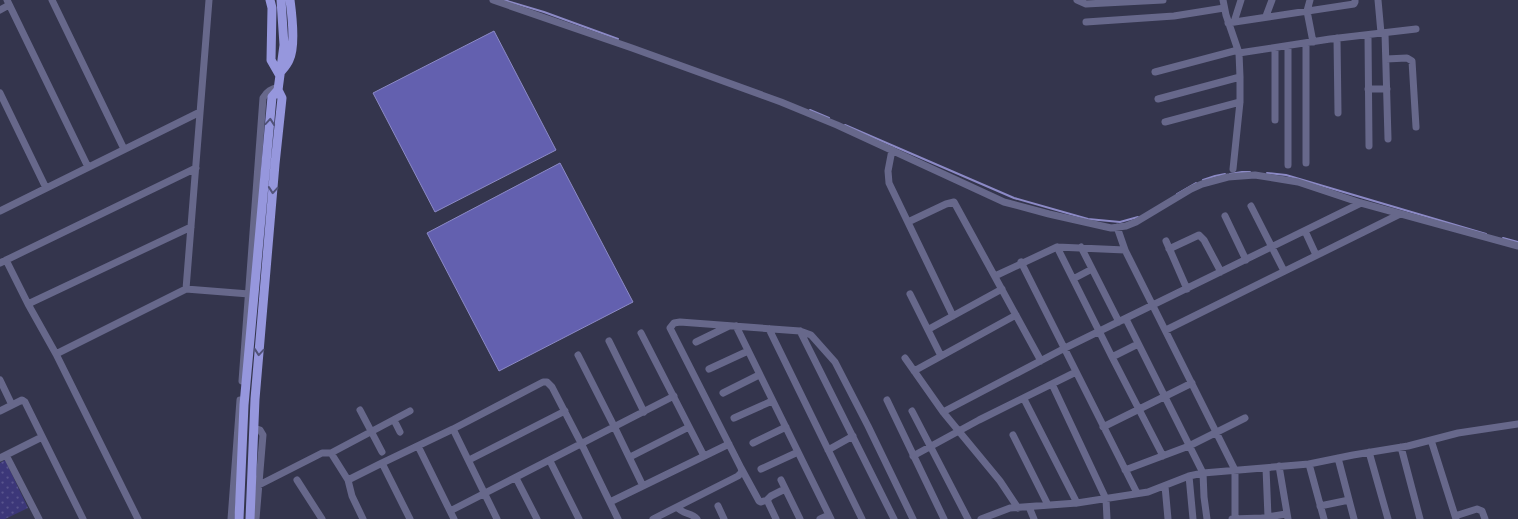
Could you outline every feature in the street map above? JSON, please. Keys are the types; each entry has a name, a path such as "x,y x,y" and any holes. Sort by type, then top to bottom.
{"main road":[{"path":"270,0 272,8 271,60 280,74"},
{"path":"238,519 244,405 272,97 278,88 284,48 282,0"},
{"path":"280,74 290,59 293,19 290,0"},
{"path":"250,519 254,445 254,399 282,98 278,88"},
{"path":"243,445 254,445"}],"street":[{"path":"52,0 124,149"},
{"path":"186,289 209,0"},
{"path":"493,0 623,44 837,124 1004,202 1099,226 1117,227 1136,222 1177,197 1214,180 1243,175 1268,176 1298,182 1361,203 1518,246"},
{"path":"1077,0 1086,4 1162,0"},
{"path":"1223,0 1224,8 1231,22 1238,52 1240,77 1240,102 1233,169"},
{"path":"1231,22 1240,0"},
{"path":"1266,16 1272,0"},
{"path":"1306,163 1310,43 1307,11 1310,0"},
{"path":"1231,22 1354,4 1355,0"},
{"path":"1378,0 1386,59 1388,139"},
{"path":"0,10 8,3 88,168"},
{"path":"1086,22 1174,16 1224,8"},
{"path":"1155,72 1238,52 1416,29"},
{"path":"1368,34 1369,146"},
{"path":"1337,38 1338,113"},
{"path":"1288,46 1288,165"},
{"path":"1275,48 1275,120"},
{"path":"1386,59 1406,58 1412,61 1416,127"},
{"path":"1158,99 1240,77"},
{"path":"231,519 263,98 272,88 278,88"},
{"path":"1368,89 1387,89"},
{"path":"0,95 46,188"},
{"path":"1165,122 1240,102"},
{"path":"0,211 200,112"},
{"path":"892,150 887,178 952,316"},
{"path":"138,519 56,354 3,261 196,168"},
{"path":"908,222 954,202 1041,361"},
{"path":"942,412 1065,348 1361,203"},
{"path":"1251,206 1284,271"},
{"path":"1166,330 1400,214"},
{"path":"1225,216 1246,260"},
{"path":"28,304 191,227"},
{"path":"1117,227 1125,250 1235,470 1234,519 1287,516 1279,466"},
{"path":"1305,231 1316,255"},
{"path":"1169,249 1199,235 1204,240 1221,272"},
{"path":"1166,241 1187,289"},
{"path":"995,276 1021,262 1057,247 1125,250"},
{"path":"1057,247 1163,456"},
{"path":"1081,247 1119,322"},
{"path":"1021,262 1137,493"},
{"path":"1073,279 1092,269"},
{"path":"56,354 186,289 249,294"},
{"path":"929,329 1002,289"},
{"path":"910,294 941,356"},
{"path":"914,371 1016,315"},
{"path":"1126,319 1203,473 1208,519"},
{"path":"785,489 767,500 759,502 670,328 674,323 800,331 811,334 835,362 913,519"},
{"path":"696,342 732,326"},
{"path":"732,326 748,351 830,517 820,519"},
{"path":"769,329 862,519"},
{"path":"800,331 894,519"},
{"path":"641,333 704,456"},
{"path":"609,341 644,412"},
{"path":"1112,357 1138,344"},
{"path":"709,369 748,351"},
{"path":"578,355 643,486"},
{"path":"905,358 957,432 1000,481 1018,508"},
{"path":"913,456 1076,372"},
{"path":"723,393 760,375"},
{"path":"0,380 12,405"},
{"path":"348,480 453,429 543,382 549,383 565,411 618,519"},
{"path":"1103,427 1192,383"},
{"path":"1052,384 1106,499 1107,519"},
{"path":"450,511 582,445 674,396"},
{"path":"1024,399 1077,503"},
{"path":"0,411 22,400 26,402 83,519"},
{"path":"886,400 944,519"},
{"path":"734,418 772,401"},
{"path":"360,410 382,452"},
{"path":"468,460 565,411"},
{"path":"912,411 968,519"},
{"path":"259,485 322,453 331,453 410,412"},
{"path":"1125,470 1189,446 1245,418"},
{"path":"394,420 400,432"},
{"path":"980,519 1002,510 1077,503 1148,492 1189,476 1203,473 1309,464 1401,447 1458,433 1518,424"},
{"path":"630,457 689,427"},
{"path":"753,443 786,427"},
{"path":"254,428 260,430 263,435 256,519"},
{"path":"453,429 497,519"},
{"path":"1013,435 1048,505"},
{"path":"828,450 853,436"},
{"path":"38,519 3,457 42,437"},
{"path":"1431,440 1456,518 1477,508 1482,511 1485,519"},
{"path":"610,502 729,444"},
{"path":"418,446 454,519"},
{"path":"1401,447 1420,519"},
{"path":"762,469 798,452"},
{"path":"1369,452 1388,519"},
{"path":"331,453 348,480 352,496 363,519"},
{"path":"1338,458 1354,519"},
{"path":"550,461 579,519"},
{"path":"382,463 410,519"},
{"path":"1309,464 1324,519"},
{"path":"653,519 738,476 742,472 741,468"},
{"path":"1264,518 1266,468"},
{"path":"1189,476 1193,519"},
{"path":"516,478 537,519"},
{"path":"297,480 322,519"},
{"path":"781,480 800,519"},
{"path":"1165,486 1168,519"},
{"path":"767,500 776,519"},
{"path":"1320,506 1348,500"},
{"path":"718,506 724,519"},
{"path":"677,507 681,512 698,519"},
{"path":"1029,507 1034,519"}],"shaded area":[{"path":"494,31 556,150 435,212 373,93"},
{"path":"560,163 633,302 499,371 427,233"},
{"path":"5,460 28,508 5,519 0,519 0,463"}],"waterway":[{"path":"504,0 544,12 618,39"},
{"path":"810,110 829,118"},
{"path":"845,125 1014,198 1088,219 1120,222 1138,217"},
{"path":"1230,174 1250,172"},
{"path":"1267,173 1286,175 1486,234"},
{"path":"1203,180 1225,174"},
{"path":"1177,194 1196,183"},
{"path":"1503,238 1518,242"}]}
